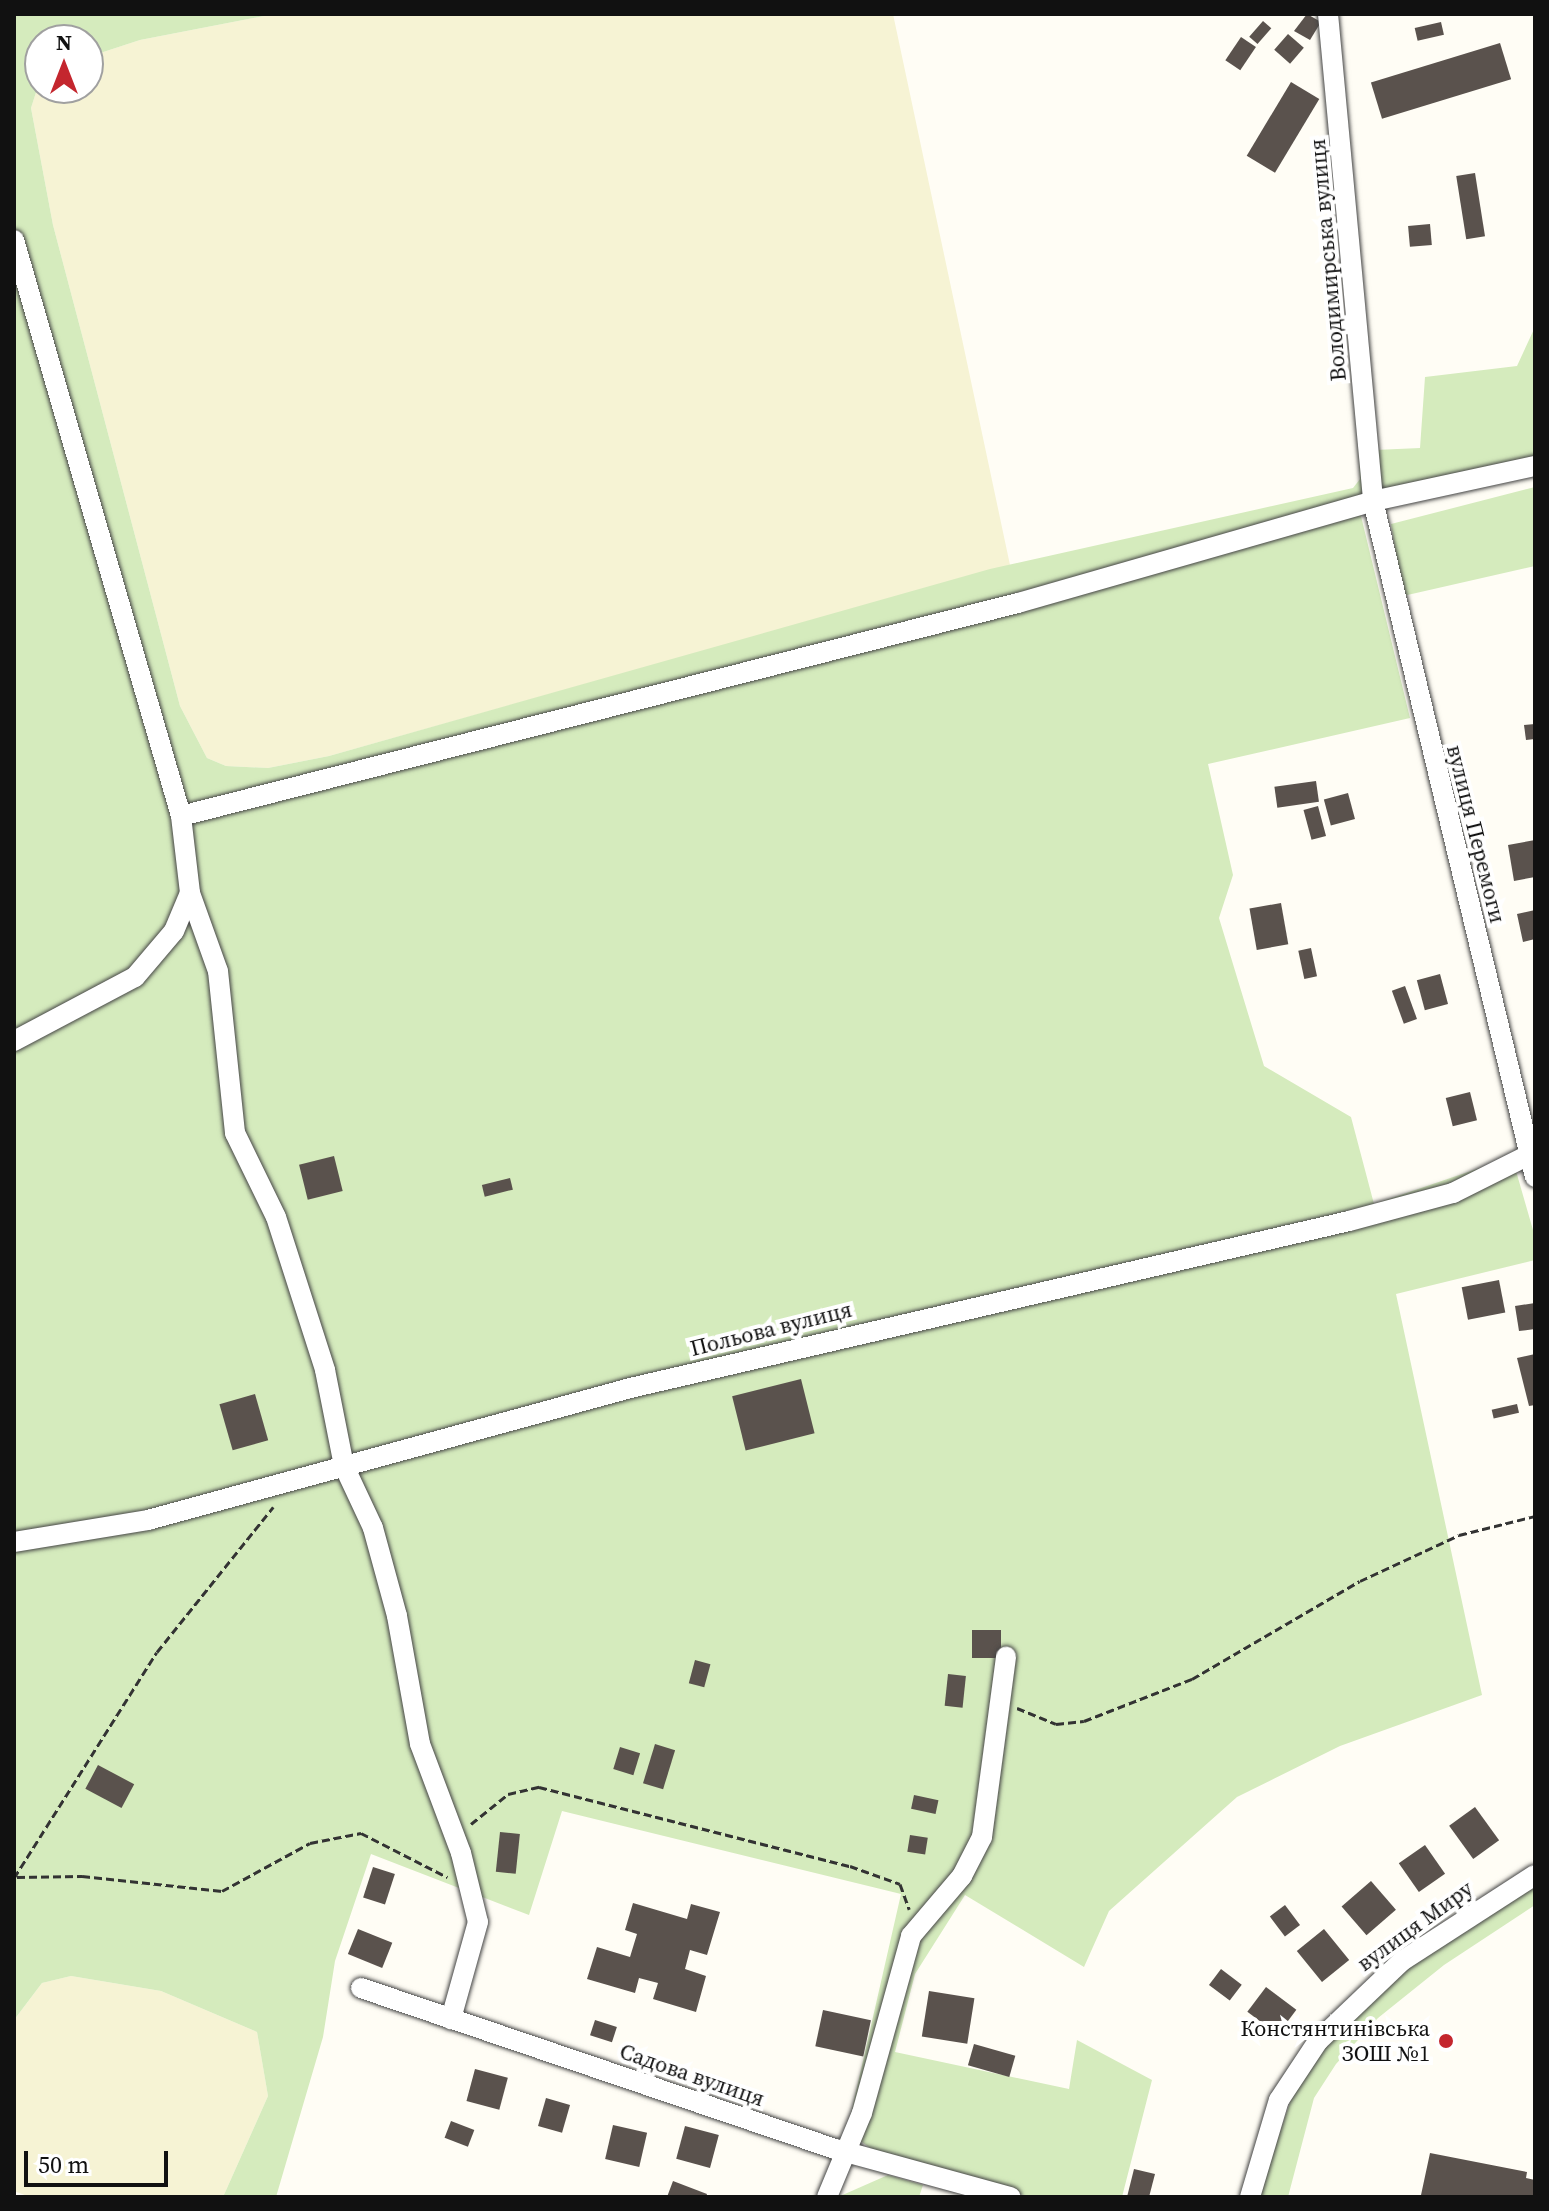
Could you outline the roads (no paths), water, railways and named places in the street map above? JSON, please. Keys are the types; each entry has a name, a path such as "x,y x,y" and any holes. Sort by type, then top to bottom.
{"street":[{"name":"Володимирська вулиця","path":"1328,14 1373,501"},
{"path":"14,240 181,816 190,893 218,971 235,1133 276,1217 325,1370 344,1466 373,1528 397,1616 420,1744 461,1853 478,1922 451,2019"},
{"path":"181,816 1018,603 1373,501 1535,466"},
{"name":"вулиця Перемоги","path":"1373,501 1532,1153 1535,1177"},
{"path":"14,1041 135,977 174,931 190,893"},
{"name":"Польова вулиця","path":"14,1542 148,1520 298,1476 641,1385 1349,1221 1453,1193 1532,1153"},
{"path":"827,2197 848,2153 911,1936 962,1876 982,1837 1003,1703 1006,1657"},
{"name":"вулиця Миру","path":"1250,2197 1279,2100 1318,2041 1402,1961 1535,1875"},
{"name":"Садова вулиця","path":"361,1988 848,2153 1011,2197"}],"place":[{"name":"Констянтинівська ЗОШ №1","path":"1446,2041"}]}
